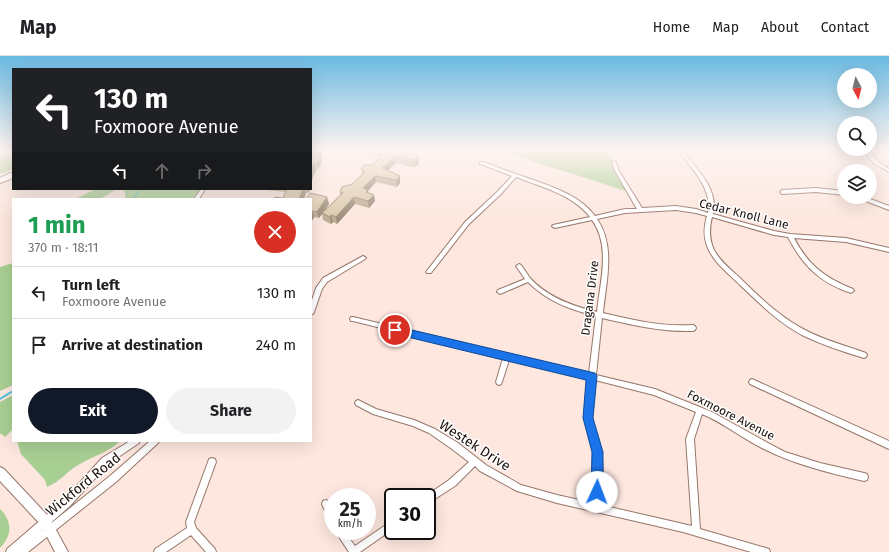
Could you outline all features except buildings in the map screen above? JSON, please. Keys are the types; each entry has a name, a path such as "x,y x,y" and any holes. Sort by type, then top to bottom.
{"main road":[{"path":"0,181 12,175"},
{"path":"0,473 47,525 62,552"}],"street":[{"name":"Dragana Drive","path":"509,173 567,195 580,204 594,218 603,233 606,248 588,418 598,460 596,508"},
{"path":"618,173 640,210"},
{"path":"696,173 708,190 712,203 706,232 714,253 725,267 782,319 808,335 826,343 864,355"},
{"path":"429,272 467,223 499,193 514,175"},
{"path":"782,192 816,190 837,192"},
{"path":"877,203 889,208"},
{"name":"Cedar Knoll Lane","path":"556,226 640,210 676,208 709,215 764,231 790,236 841,239 889,250"},
{"path":"790,236 798,252 812,269 831,284 851,291"},
{"path":"312,309 319,288 325,280 363,258"},
{"path":"518,266 528,280 540,291 571,308 659,327 678,329 693,328"},
{"path":"500,292 528,280"},
{"name":"Foxmoore Avenue","path":"353,319 655,392 700,410 765,446 784,454 820,467 864,477"},
{"path":"499,382 507,356"},
{"path":"752,382 889,445"},
{"name":"Westek Drive","path":"358,403 375,412 396,417 424,428 443,438 489,472 520,488 696,532 766,552"},
{"path":"696,532 690,439 700,410"},
{"name":"Wickford Road","path":"135,442 141,453 113,478 47,525 105,461 135,442"},
{"path":"141,453 154,442"},
{"path":"436,494 452,483 475,461"},
{"path":"212,462 190,519 192,530 212,552"},
{"path":"10,552 47,525"},
{"path":"21,552 47,525"},
{"path":"158,552 192,530"},
{"path":"346,540 354,552 384,530"}],"green space":[{"path":"570,173 618,173 629,192"},
{"path":"94,190 115,190 102,198 77,198"},
{"path":"124,190 199,191 193,198 126,198"},
{"path":"12,263 12,385 0,391 0,267"},
{"path":"12,396 12,430 5,437 0,433 0,402"},
{"path":"17,442 119,442 106,451 85,461 47,487 45,480 21,454"},
{"path":"0,509 9,523 9,534 0,548"}],"waterway":[{"path":"135,198 139,190"},
{"path":"0,399 12,392"}],"route":[{"path":"395,330 592,376 588,418 598,460 597,492"}]}
